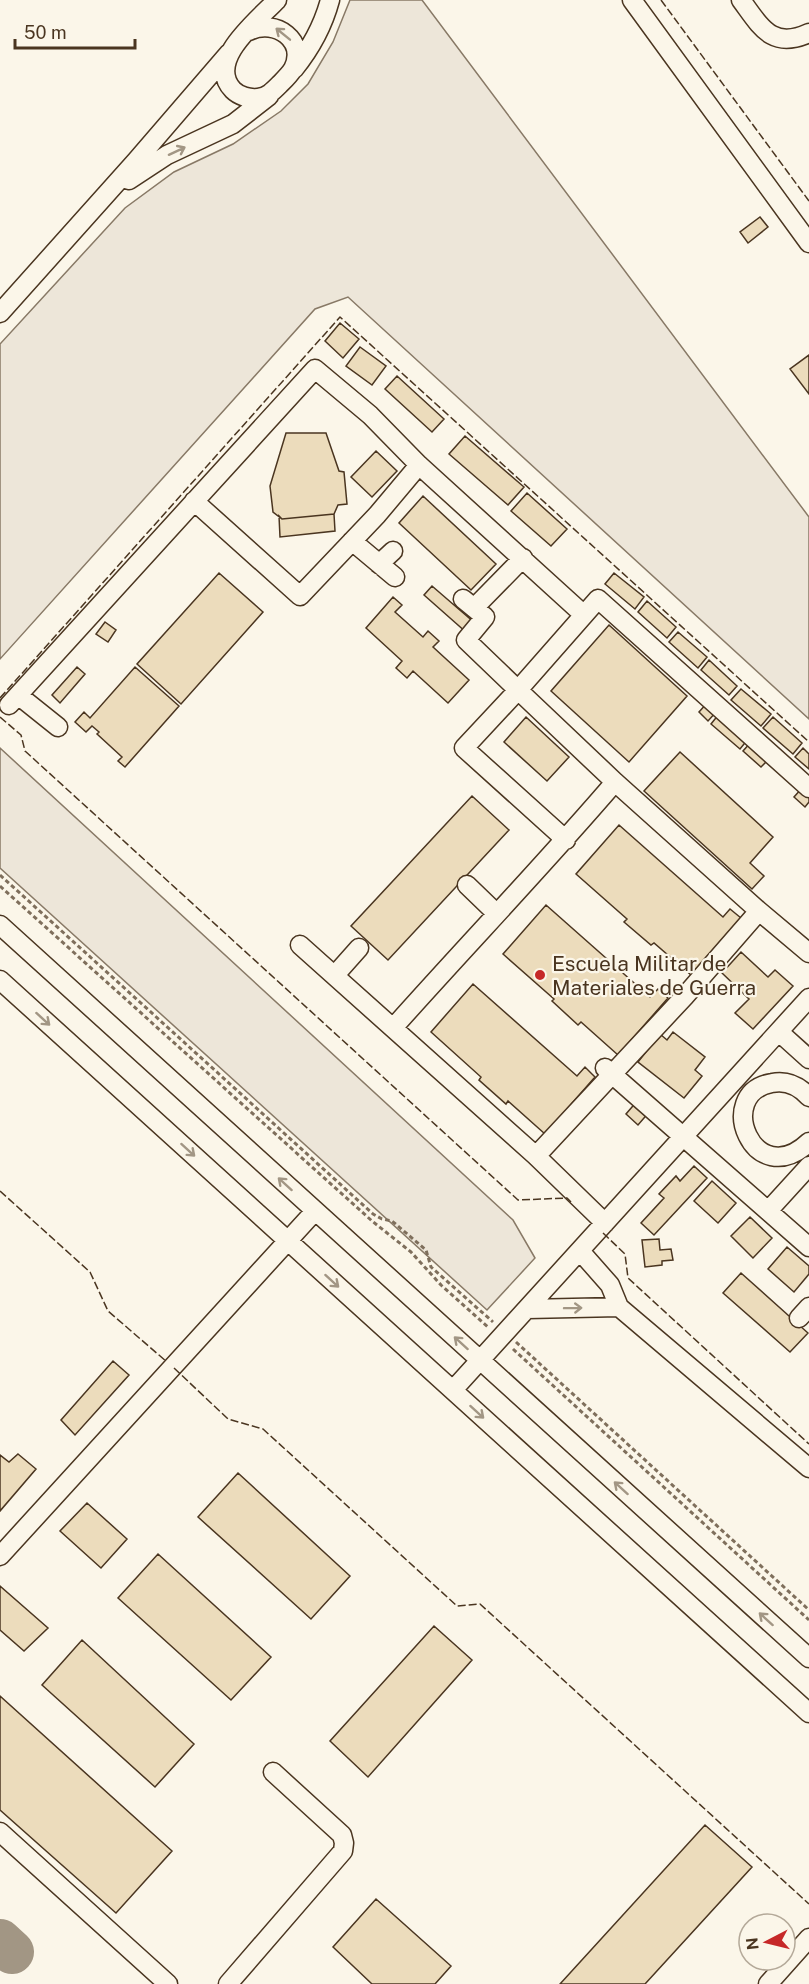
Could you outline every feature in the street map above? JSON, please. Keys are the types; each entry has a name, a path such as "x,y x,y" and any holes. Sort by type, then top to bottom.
{"street":[{"path":"0,313 277,0"},
{"path":"95,207 146,168 233,124 273,92 314,41 330,0"},
{"path":"632,0 809,243"},
{"path":"741,0 767,34 781,40 797,38 809,33"},
{"path":"249,31 271,26 285,33 291,39 296,55 292,70"},
{"path":"229,53 224,68 225,76 233,90 248,98 257,99 273,92"},
{"path":"58,727 13,700 315,369 370,415 419,465 584,615"},
{"path":"194,501 300,596 352,541 382,518 394,487 419,465"},
{"path":"352,541 395,577"},
{"path":"379,564 393,551"},
{"path":"523,558 469,604 485,617 466,640 615,782 809,953"},
{"path":"566,840 464,747 598,599 809,788"},
{"path":"393,1028 496,913 566,840 615,782"},
{"path":"467,885 496,913"},
{"path":"536,1156 608,1071 759,911"},
{"path":"0,925 809,1658"},
{"path":"300,945 536,1156 605,1223"},
{"path":"335,975 359,948"},
{"path":"0,980 809,1713"},
{"path":"453,1390 809,998"},
{"path":"779,1032 809,1059"},
{"path":"608,1071 809,1247"},
{"path":"809,1097 801,1089 791,1084 768,1083 758,1088 750,1096 744,1106 742,1120 748,1140 766,1155 778,1157 790,1155 809,1142"},
{"path":"718,1099 742,1120"},
{"path":"768,1211 809,1166"},
{"path":"0,1556 315,1211"},
{"path":"580,1251 610,1285 619,1308 809,1468"},
{"path":"527,1309 619,1308"},
{"path":"228,1984 343,1851 342,1835 273,1772"},
{"path":"0,1832 168,1984"},
{"path":"768,1984 809,1938"}],"path":[{"path":"0,875 373,1214 392,1221 426,1251 431,1267 809,1620"},
{"path":"0,886 372,1221 411,1252 441,1285 503,1335 809,1610"}],"shaded area":[{"path":"350,0 422,0 809,517 809,719 348,297 315,309 0,659 0,344 125,208 174,172 233,144 281,111 308,84 333,42"},
{"path":"0,748 513,1220 535,1258 487,1310 0,868"}],"building":[{"path":"760,217 768,227 748,243 740,232"},
{"path":"340,323 359,339 343,358 325,341"},
{"path":"360,347 386,366 372,385 346,366"},
{"path":"809,355 809,394 790,369"},
{"path":"397,376 444,419 432,432 385,389"},
{"path":"286,433 326,433 339,471 344,472 347,504 338,505 334,514 282,519 273,512 270,486"},
{"path":"465,436 524,487 508,505 449,454"},
{"path":"376,451 397,471 372,497 351,477"},
{"path":"527,493 567,529 551,546 511,511"},
{"path":"423,496 496,564 471,590 399,523"},
{"path":"334,514 335,531 280,537 279,516 282,519"},
{"path":"219,573 263,612 181,704 137,664"},
{"path":"614,573 644,597 635,609 605,584"},
{"path":"432,586 476,624 467,633 424,595"},
{"path":"393,597 402,605 395,612 423,637 428,631 439,641 433,647 469,680 448,703 413,671 407,678 396,668 402,661 366,628"},
{"path":"647,601 676,627 667,638 638,612"},
{"path":"105,622 116,630 108,642 96,634"},
{"path":"609,625 687,696 629,762 551,691"},
{"path":"678,632 707,657 698,668 669,642"},
{"path":"709,660 737,686 729,695 701,670"},
{"path":"77,667 85,674 60,703 52,695"},
{"path":"135,667 179,706 125,767 118,761 122,757 97,734 99,732 92,726 86,732 75,722 84,712 90,718"},
{"path":"741,689 771,714 761,726 731,700"},
{"path":"707,703 716,712 708,721 699,712"},
{"path":"719,714 748,739 740,749 711,724"},
{"path":"526,717 569,757 547,781 504,742"},
{"path":"773,717 802,743 793,754 763,728"},
{"path":"751,742 769,759 761,767 743,751"},
{"path":"803,748 809,754 809,769 795,757"},
{"path":"680,752 773,837 750,863 764,876 752,889 644,791"},
{"path":"802,788 809,794 809,802 805,807 794,797"},
{"path":"472,796 509,830 388,960 351,926"},
{"path":"619,825 723,917 730,909 741,918 691,975 654,943 651,945 624,922 627,919 576,874"},
{"path":"546,905 650,997 658,989 668,998 618,1055 581,1022 578,1025 552,1001 554,999 503,954"},
{"path":"741,952 768,977 775,970 793,986 753,1029 735,1013 749,999 722,973"},
{"path":"473,984 577,1076 585,1067 595,1077 545,1134 508,1101 506,1104 479,1080 481,1077 431,1032"},
{"path":"673,1032 705,1057 695,1070 702,1076 684,1098 638,1062 660,1034 667,1040"},
{"path":"638,1100 650,1111 638,1125 626,1114"},
{"path":"694,1166 707,1178 654,1235 641,1223 664,1198 659,1194 676,1176 680,1181"},
{"path":"712,1181 736,1203 718,1223 694,1201"},
{"path":"750,1217 772,1238 753,1258 731,1236"},
{"path":"659,1239 660,1250 671,1249 673,1260 662,1261 662,1265 645,1267 642,1240"},
{"path":"787,1247 809,1266 809,1274 794,1292 768,1269"},
{"path":"741,1273 808,1333 790,1352 723,1293"},
{"path":"113,1361 129,1375 75,1435 61,1420"},
{"path":"18,1454 36,1469 0,1511 0,1455 9,1462"},
{"path":"238,1473 350,1576 311,1619 198,1517"},
{"path":"87,1503 127,1539 101,1568 60,1531"},
{"path":"158,1554 271,1657 231,1700 118,1598"},
{"path":"0,1586 48,1628 24,1651 0,1630"},
{"path":"434,1626 472,1660 368,1777 330,1741"},
{"path":"82,1640 194,1744 155,1787 42,1685"},
{"path":"0,1696 172,1851 116,1913 0,1810"},
{"path":"705,1825 752,1867 645,1984 560,1984"},
{"path":"376,1899 451,1966 435,1984 372,1984 333,1947"}],"taxiway":[{"path":"0,1941 12,1952"}],"fence":[{"path":"661,0 809,201"},
{"path":"0,698 340,317 809,742"},
{"path":"0,717 21,735 25,751 518,1200 567,1198 571,1202"},
{"path":"0,1191 90,1272 108,1311 167,1362"},
{"path":"603,1233 625,1254 628,1278 809,1444"},
{"path":"174,1368 228,1419 263,1429 457,1606 480,1604 809,1904"}],"place":[{"name":"Escuela Militar de Materiales de Guerra","path":"540,975"}]}
